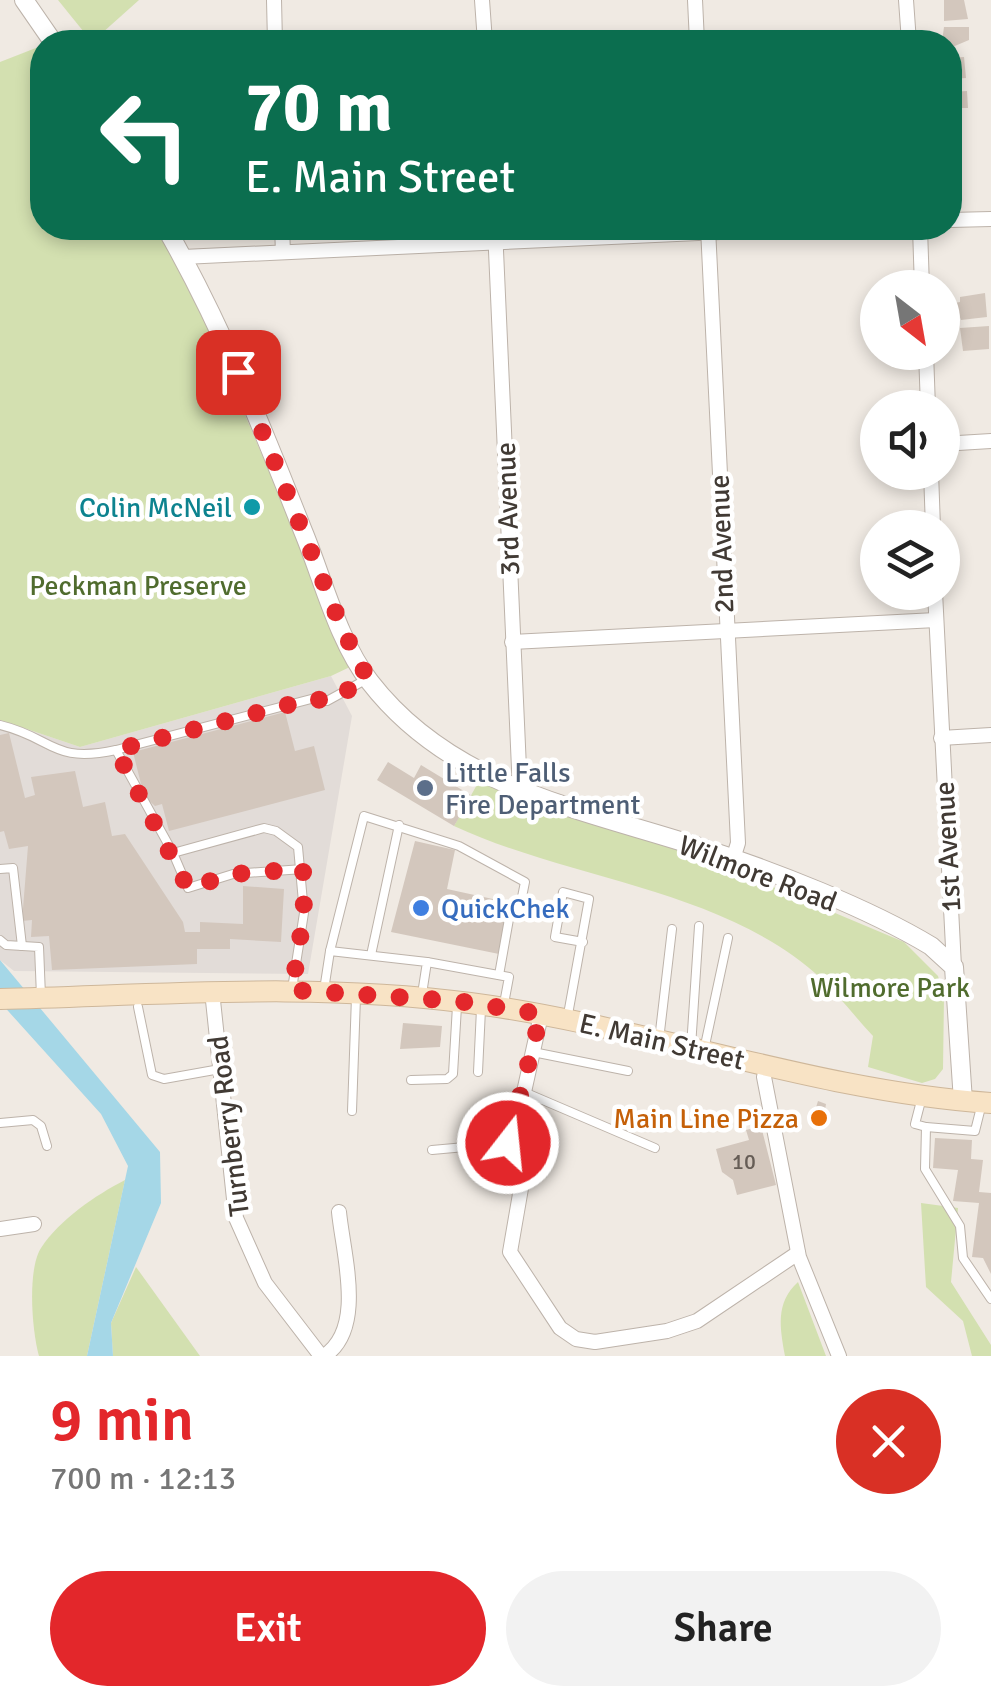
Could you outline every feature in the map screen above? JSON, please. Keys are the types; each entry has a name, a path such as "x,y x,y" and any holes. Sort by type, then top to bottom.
{"main road":[{"name":"E. Main Street","path":"0,999 212,990 324,990 458,1001 541,1014 922,1097 979,1102"}],"street":[{"path":"24,0 45,30"},
{"path":"274,0 275,30"},
{"path":"482,0 484,30"},
{"path":"695,0 696,30"},
{"path":"906,0 908,30"},
{"path":"962,219 991,218"},
{"name":"Wilmore Road","path":"173,240 223,336 342,628 368,679 426,740 479,773 520,791 733,859 922,940 954,966"},
{"path":"282,240 282,252"},
{"path":"183,257 432,240"},
{"name":"3rd Avenue","path":"495,240 520,791"},
{"name":"2nd Avenue","path":"709,240 724,632 738,842 733,859"},
{"path":"920,240 921,270"},
{"path":"960,443 991,441"},
{"name":"1st Avenue","path":"936,610 954,966 979,1102"},
{"path":"512,642 936,620"},
{"path":"942,738 991,735"},
{"name":"Turnberry Road","path":"212,990 231,1181 244,1242 265,1284 323,1356"},
{"path":"541,1014 508,1143 524,1172 510,1252 560,1328 576,1339 595,1342 649,1334 697,1320 798,1253"},
{"path":"766,1064 764,1077 798,1253 839,1356"},
{"path":"323,1356 339,1345 348,1320 339,1212"},
{"path":"0,1229 34,1224"}],"lane":[{"path":"0,725 18,729 52,750 80,758 314,698 326,702 368,679"},
{"path":"116,750 188,888 233,874 303,869"},
{"path":"324,990 330,950 364,816 458,846 525,882 519,912 509,920 499,975"},
{"path":"371,956 399,825"},
{"path":"172,852 264,828 298,846 304,913 292,990"},
{"path":"0,869 13,868 22,946"},
{"path":"567,1020 582,942 590,899 564,892 555,937 582,942"},
{"path":"698,1048 699,926"},
{"path":"659,1040 672,929"},
{"path":"698,1048 728,938"},
{"path":"0,940 39,947 39,998"},
{"path":"330,950 509,977 492,1006 478,1072"},
{"path":"422,998 427,962"},
{"path":"352,1111 356,992"},
{"path":"412,1080 447,1079 453,1074 458,1001"},
{"path":"138,1007 152,1075 164,1079 220,1069"},
{"path":"533,1052 628,1071"},
{"path":"524,1092 654,1148"},
{"path":"922,1097 916,1124 975,1131 979,1102"},
{"path":"0,1123 33,1120 41,1126 47,1146"},
{"path":"926,1126 924,1169 960,1226 963,1258 991,1299"},
{"path":"432,1150 508,1143"}],"shaded area":[{"path":"331,676 352,716 308,974 14,971 0,960 0,720 80,747"}],"green space":[{"path":"58,0 139,0 105,30 82,30"},
{"name":"Peckman Preserve","path":"30,50 30,240 163,240 208,328 352,666 331,676 80,747 0,720 0,62"},
{"name":"Wilmore Park","path":"479,781 526,802 709,860 904,942 938,976 944,997 943,1069 935,1079 922,1083 868,1067 873,1036 835,993 783,949 739,924 645,889 500,845 454,826"},
{"path":"125,1180 87,1356 39,1356 32,1286 41,1248 79,1209"},
{"path":"921,1203 958,1208 951,1282 991,1345 991,1356 972,1356 963,1321 926,1287"},
{"path":"136,1267 200,1356 113,1356 111,1323"},
{"path":"798,1282 826,1356 785,1356 782,1307"}],"water":[{"path":"0,960 160,1152 161,1203 111,1323 113,1356 87,1356 128,1166 101,1114 0,1002"}],"building":[{"path":"944,0 964,0 968,19 944,21"},
{"path":"969,27 969,40 962,43 962,30 944,30"},
{"path":"964,57 966,78 962,78"},
{"path":"962,91 967,91 968,108 962,108"},
{"path":"985,293 987,317 961,320 960,297"},
{"path":"989,326 989,349 963,351 960,328"},
{"path":"285,712 295,751 314,746 325,790 169,831 162,804 155,806 144,796 133,752"},
{"path":"9,733 25,798 35,795 31,777 75,771 83,807 105,802 112,836 125,834 183,922 185,932 200,932 200,922 243,924 243,886 284,889 281,942 230,939 230,949 197,949 197,964 52,970 49,936 31,937 32,920 22,921 28,846 9,849 4,831 0,832 0,735"},
{"name":"Little Falls Fire Department","path":"388,762 414,778 421,765 472,796 454,826 377,780"},
{"path":"415,841 455,850 447,889 511,903 499,954 391,932"},
{"path":"403,1023 442,1026 440,1047 400,1049"},
{"name":"Main Line Pizza","path":"818,1101 826,1104 822,1128 811,1123"},
{"path":"761,1126 776,1185 737,1195 733,1180 722,1172 716,1149 749,1140 746,1130"},
{"path":"935,1138 972,1140 971,1159 983,1160 979,1192 991,1193 991,1274 983,1258 972,1257 979,1203 953,1201 958,1170 933,1168"}],"place":[{"name":"Colin McNeil","path":"252,507"},
{"name":"Little Falls Fire Department","path":"425,788"},
{"name":"QuickChek","path":"421,908"},
{"name":"Main Line Pizza","path":"819,1118"}],"route":[{"path":"238,372 342,628 368,679 326,702 314,698 116,750 188,888 233,874 303,869 304,913 292,990 458,1001 541,1014 508,1143"}]}
